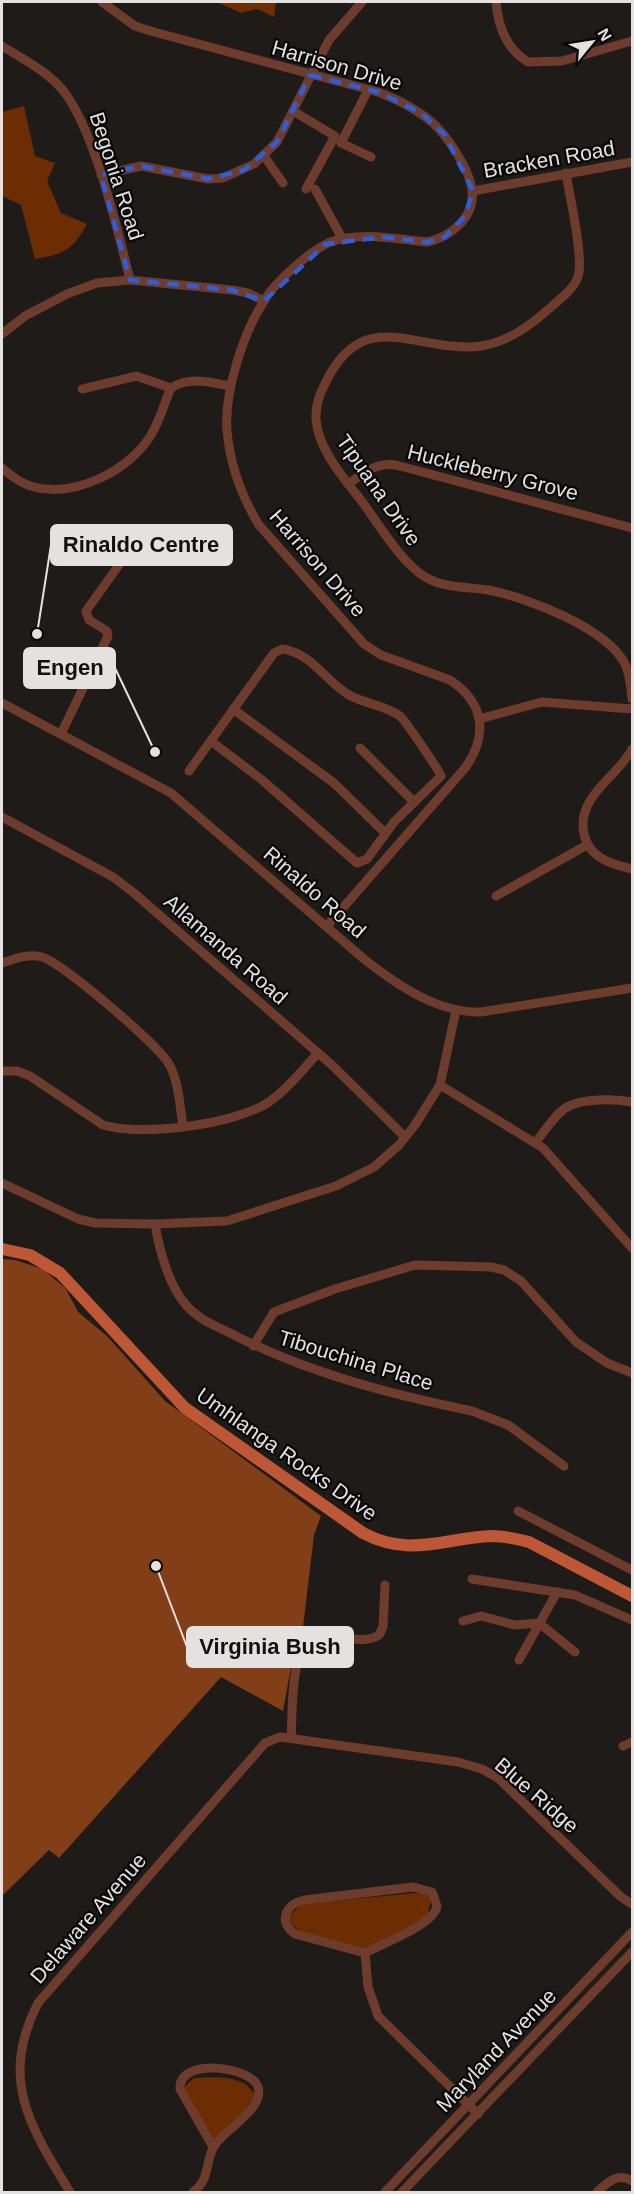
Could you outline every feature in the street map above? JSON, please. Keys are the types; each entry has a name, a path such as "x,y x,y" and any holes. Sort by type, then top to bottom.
{"main road":[{"name":"Umhlanga Rocks Drive","path":"2,1249 30,1255 60,1273 185,1408 369,1536 387,1543 411,1547 493,1536 515,1538 529,1542 633,1596"}],"street":[{"name":"Harrison Drive","path":"102,2 135,26 368,90 403,102 435,125 454,149 473,190 471,204 460,224 453,231 437,240 427,242 383,237 343,240 326,244 278,284 264,301 236,365 230,386 227,430 230,449 248,506 259,525 364,644 381,655 450,680 468,697 479,719"},
{"path":"101,175 134,165 192,178 223,178 264,156 277,142 329,40 362,2"},
{"path":"496,2 498,21 504,35 514,51 528,62 561,61 633,41"},
{"name":"Begonia Road","path":"2,46 49,76 68,96 101,175 130,280"},
{"path":"368,90 341,143 371,157"},
{"path":"293,111 335,136 311,189 343,240"},
{"path":"264,156 283,183"},
{"name":"Bracken Road","path":"473,190 633,162"},
{"name":"Tipuana Drive","path":"566,174 579,271 571,289 542,315 513,335 483,346 440,346 384,336 365,338 347,351 320,391 316,407 316,423 328,455 413,568 435,582 489,590 553,610 598,637 616,651 624,663 633,699"},
{"path":"2,334 25,316 73,291 97,283 130,280 232,290 248,293 264,301"},
{"path":"82,389 136,376 171,388"},
{"path":"2,468 24,483 48,489 81,484 108,476 130,460 151,435 171,388 178,383 193,381 230,386"},
{"name":"Huckleberry Grove","path":"348,484 371,468 387,464 396,465 633,528"},
{"path":"61,734 104,646 108,633 88,620 86,611 124,558"},
{"path":"189,771 233,709 278,650 285,649 304,657 347,694 394,712 405,721 441,774 397,819 385,833 378,847 360,863 352,861 262,780 211,741"},
{"path":"327,926 475,754 479,742 479,719 542,702 633,709"},
{"name":"Rinaldo Road","path":"2,703 171,793 394,982 456,1010 470,1012 494,1011 633,988"},
{"path":"233,709 316,769 385,833"},
{"path":"360,748 414,802"},
{"path":"633,749 585,808 582,818 587,845 610,863 633,869"},
{"name":"Allamanda Road","path":"2,817 113,877 318,1053 405,1137"},
{"path":"397,819 410,831"},
{"path":"496,896 587,845"},
{"path":"2,963 30,956 40,956 52,961 80,981 154,1048 168,1064 173,1076 183,1127"},
{"path":"2,1183 78,1219 95,1223 155,1224 227,1221 336,1186 374,1167 405,1137 440,1085 456,1010"},
{"path":"2,1071 17,1071 30,1076 93,1120 114,1129 183,1127 256,1110 277,1096 318,1053"},
{"path":"440,1085 536,1142 633,1248"},
{"path":"536,1142 560,1113 574,1104 609,1100 633,1102"},
{"name":"Tibouchina Place","path":"155,1224 157,1238 175,1288 186,1306 207,1321 253,1346 303,1367 499,1420 564,1466"},
{"path":"253,1346 274,1312 335,1289 414,1265 491,1267 504,1270 521,1281 576,1342 607,1363 633,1374"},
{"path":"518,1511 633,1570"},
{"path":"472,1579 575,1595 633,1620"},
{"path":"291,1738 296,1665 303,1647 307,1641 320,1635 366,1640 379,1635 383,1627 386,1586"},
{"path":"519,1660 557,1592"},
{"path":"464,1621 481,1616 514,1626 539,1623 575,1652"},
{"name":"Delaware Avenue","path":"13,2042 20,2026 38,2003 265,1743 280,1737 291,1738"},
{"name":"Blue Ridge","path":"291,1738 458,1762 482,1769 498,1778 621,1897 633,1904"},
{"path":"413,1887 432,1892 437,1906 434,1915 420,1925 365,1953 295,1934 286,1924 284,1912 295,1902 304,1900 413,1887"},
{"name":"Maryland Avenue","path":"385,2193 633,1932"},
{"path":"624,1943 633,1952"},
{"name":"Maryland Avenue","path":"402,2193 633,1952"},
{"path":"365,1953 368,1987 378,2016 478,2114"},
{"path":"193,2193 206,2178 213,2147 252,2107 258,2097 258,2087 244,2074 211,2068 198,2069 185,2074 180,2082 180,2089 213,2147"},
{"path":"12,2092 70,2193"},
{"path":"597,2193 615,2178 626,2177 633,2181"}],"highlighted area":[{"path":"310,75 378,92 421,113 445,135 473,191 465,216 445,237 427,242 383,237 326,244 264,301 232,290 130,280 101,175 141,166 208,179 244,170 277,142"}],"shaded area":[{"path":"217,2 276,2 274,17 257,9 241,13"},
{"path":"24,106 35,156 55,163 47,181 61,213 87,224 72,246 60,253 35,259 21,205 2,196 2,112"},
{"path":"2,1259 15,1260 43,1269 66,1289 78,1312 107,1336 165,1401 321,1516 314,1535 303,1627 294,1651 283,1711 221,1677 59,1858 49,1850 2,1896"},
{"path":"415,1893 427,1894 431,1900 427,1918 365,1949 300,1932 292,1924 289,1916 302,1904"},
{"path":"194,2078 239,2081 252,2091 257,2099 214,2144 183,2088"}],"place":[{"name":"Rinaldo Centre","path":"37,634"},
{"name":"Engen","path":"155,752"},
{"name":"Virginia Bush","path":"156,1566"}]}
